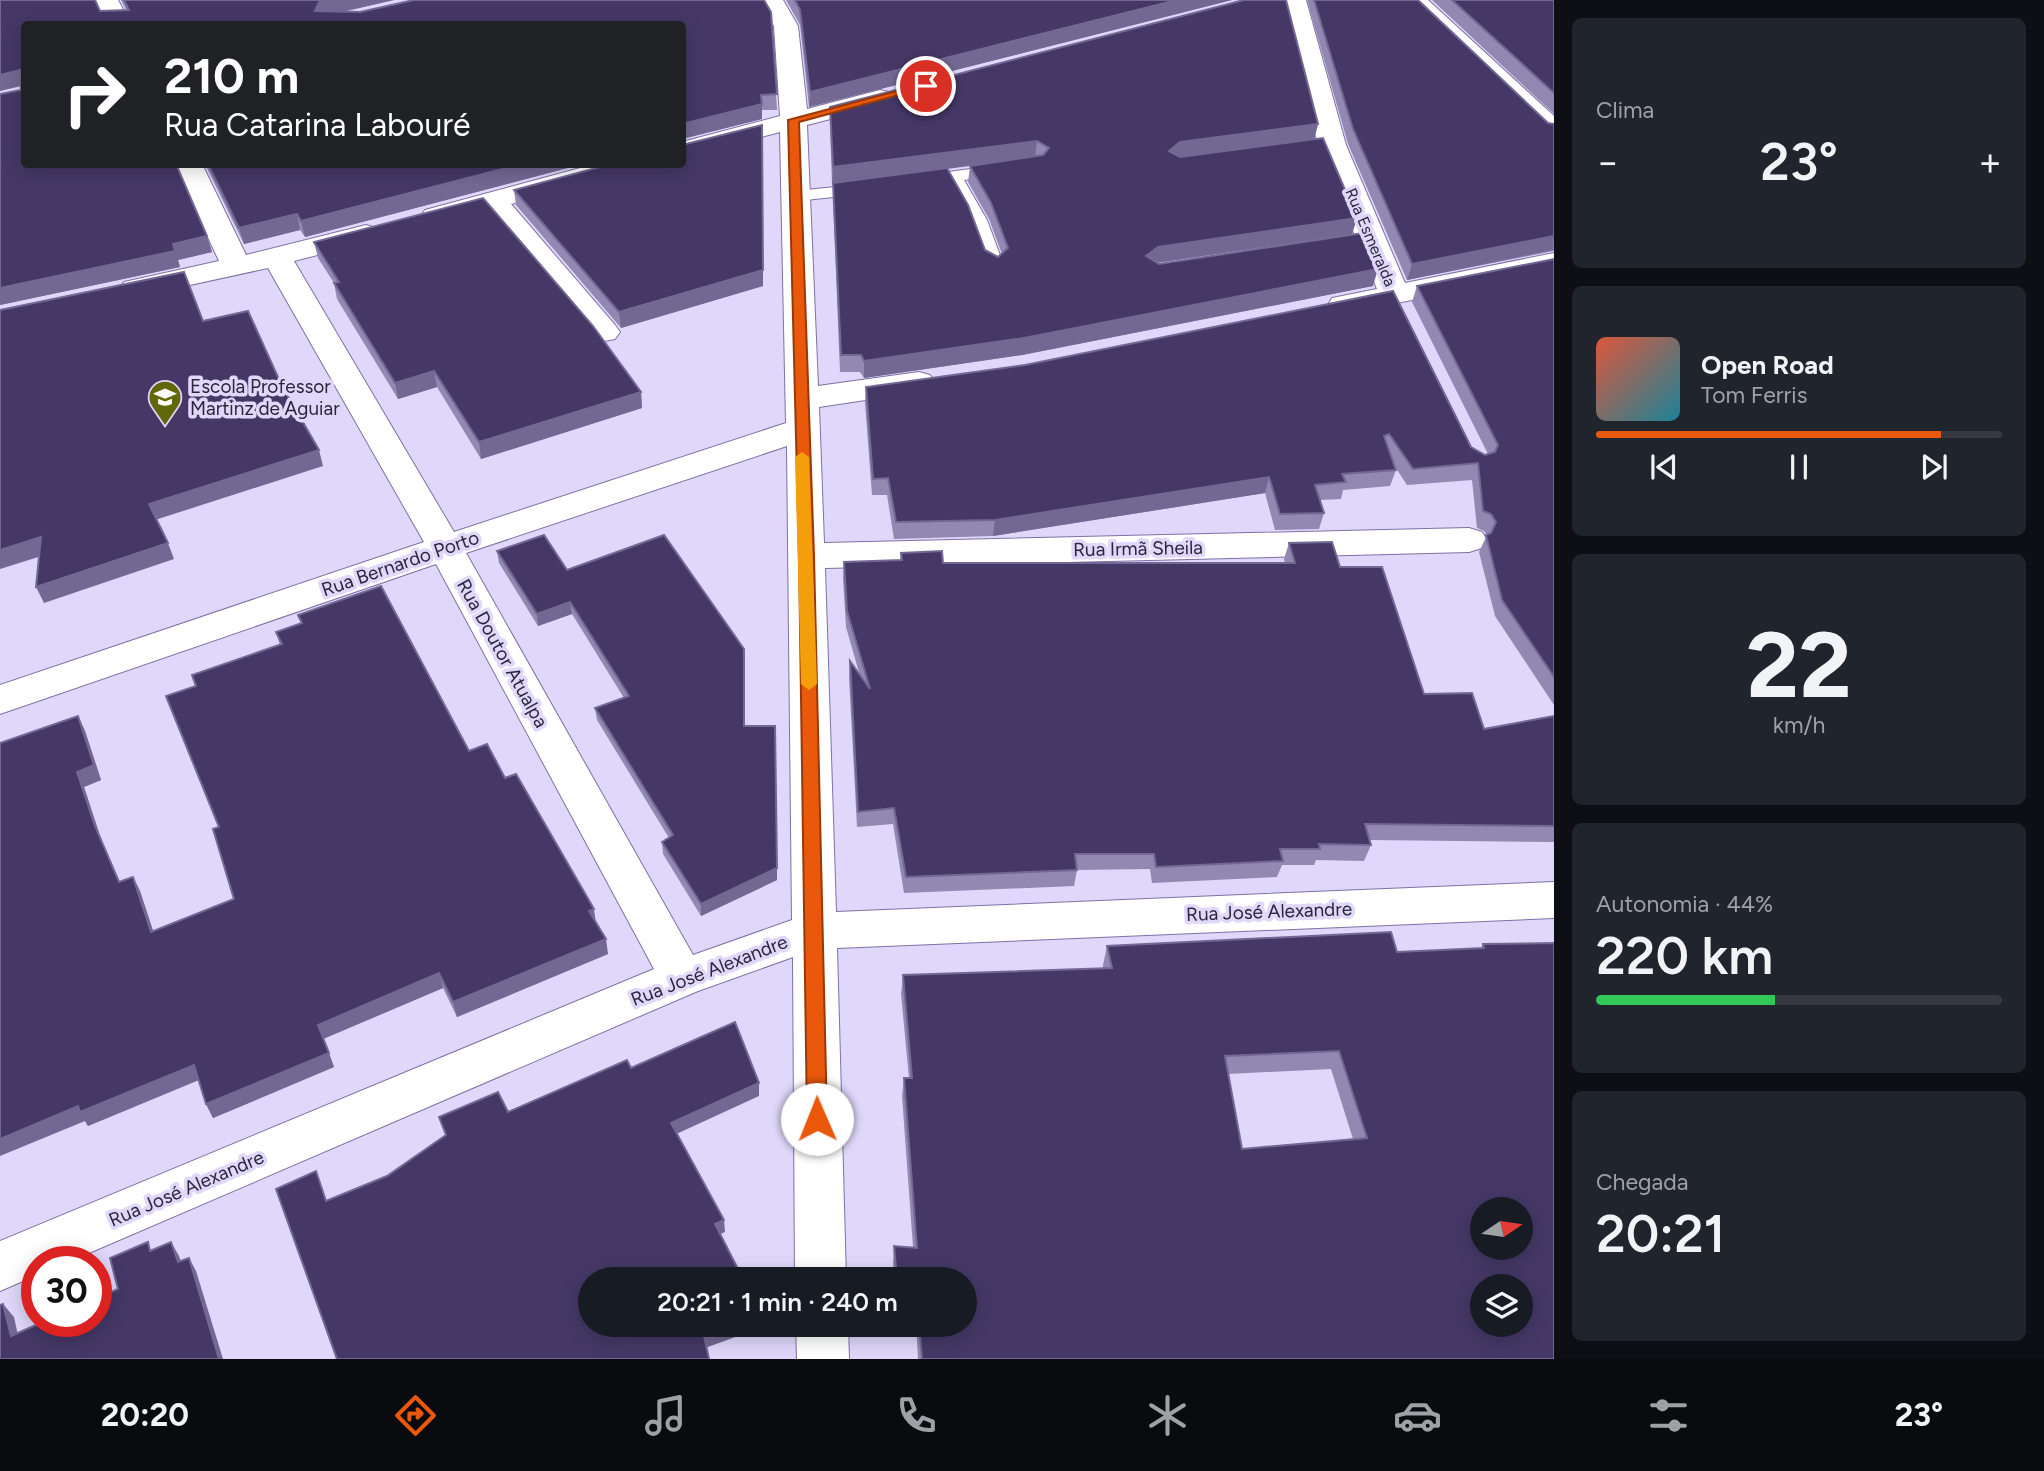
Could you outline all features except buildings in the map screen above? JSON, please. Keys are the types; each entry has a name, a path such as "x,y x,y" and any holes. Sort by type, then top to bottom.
{"street":[{"path":"106,0 117,21"},
{"name":"Rua Esmeralda","path":"1294,0 1320,146 1359,241 1401,307"},
{"path":"1414,0 1554,130"},
{"path":"778,13 794,120 807,556 812,931 821,1267"},
{"path":"686,149 900,93"},
{"path":"190,168 236,266"},
{"path":"106,294 277,257 614,168"},
{"path":"492,200 604,332"},
{"name":"Rua Doutor Atualpa","path":"277,257 445,547 682,978"},
{"path":"1315,311 1401,307 1554,262"},
{"name":"Rua Bernardo Porto","path":"0,700 445,547 801,415 944,379"},
{"name":"Rua Irmã Sheila","path":"807,556 1469,540"},
{"name":"Rua José Alexandre","path":"0,1266 682,978 812,931 1554,900"},
{"path":"822,1337 823,1359"}],"lane":[{"path":"903,183 1021,166"},
{"path":"953,176 978,219 995,266"},
{"path":"796,196 878,187"}],"slow traffic":[{"path":"802,457 809,684"}],"place":[{"name":"Escola Professor Martinz de Aguiar","path":"165,427"}],"route":[{"path":"817,1119 807,556 801,430 794,120 926,86"}]}
